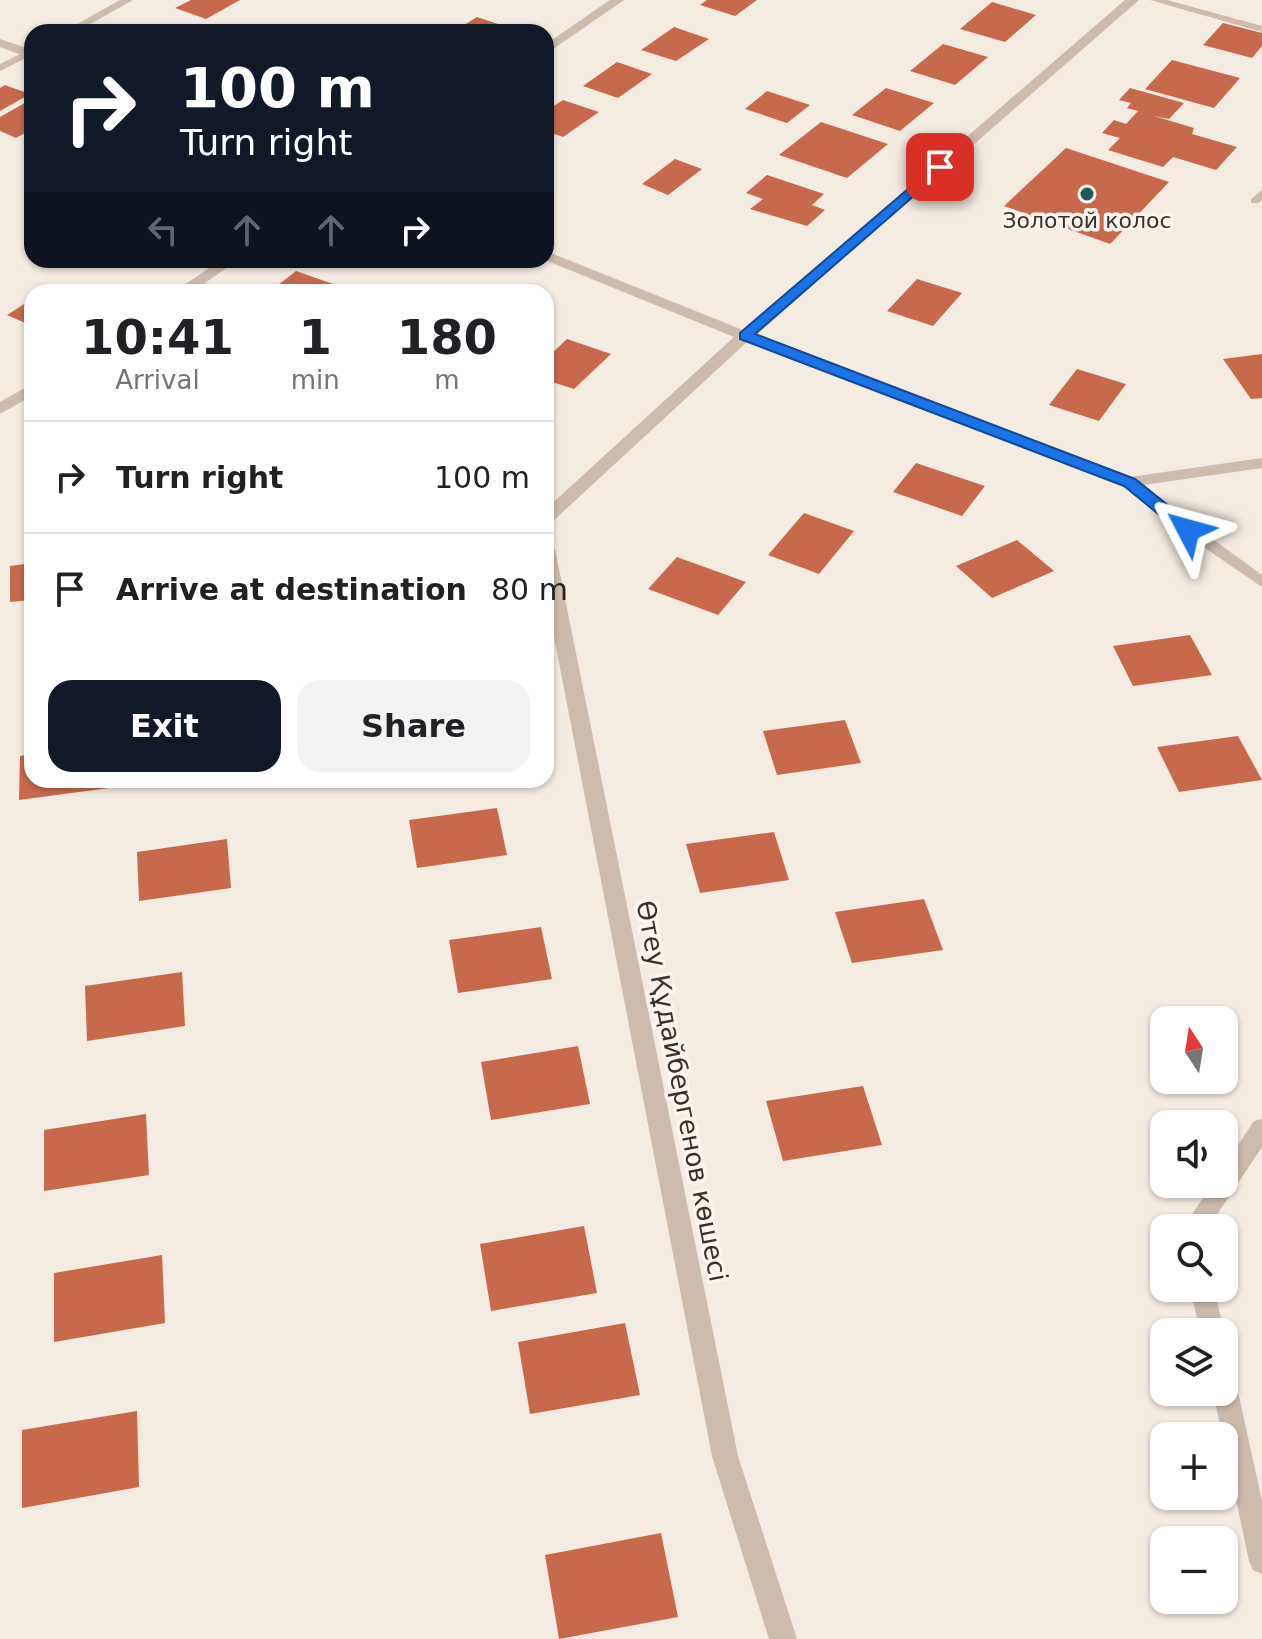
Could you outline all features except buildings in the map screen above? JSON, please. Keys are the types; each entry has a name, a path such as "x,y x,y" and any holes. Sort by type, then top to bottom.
{"street":[{"path":"554,44 618,0"},
{"path":"554,511 745,336 1133,0"},
{"path":"0,43 24,52"},
{"path":"554,258 745,336 1129,482 1262,463"},
{"path":"194,284 219,268"},
{"path":"0,409 24,394"},
{"name":"Өтеу Құдайбергенов көшесі","path":"554,590 725,1456 783,1639"},
{"path":"1204,1214 1262,1128"},
{"path":"1228,1406 1262,1561"}],"lane":[{"path":"83,24 128,0"},
{"path":"1155,0 1262,29"},
{"path":"0,68 24,57"},
{"path":"1129,482 1188,530 1262,582"}],"place":[{"name":"Золотой колос","path":"1087,194"}],"route":[{"path":"940,167 745,336 1129,482 1188,530"}]}
